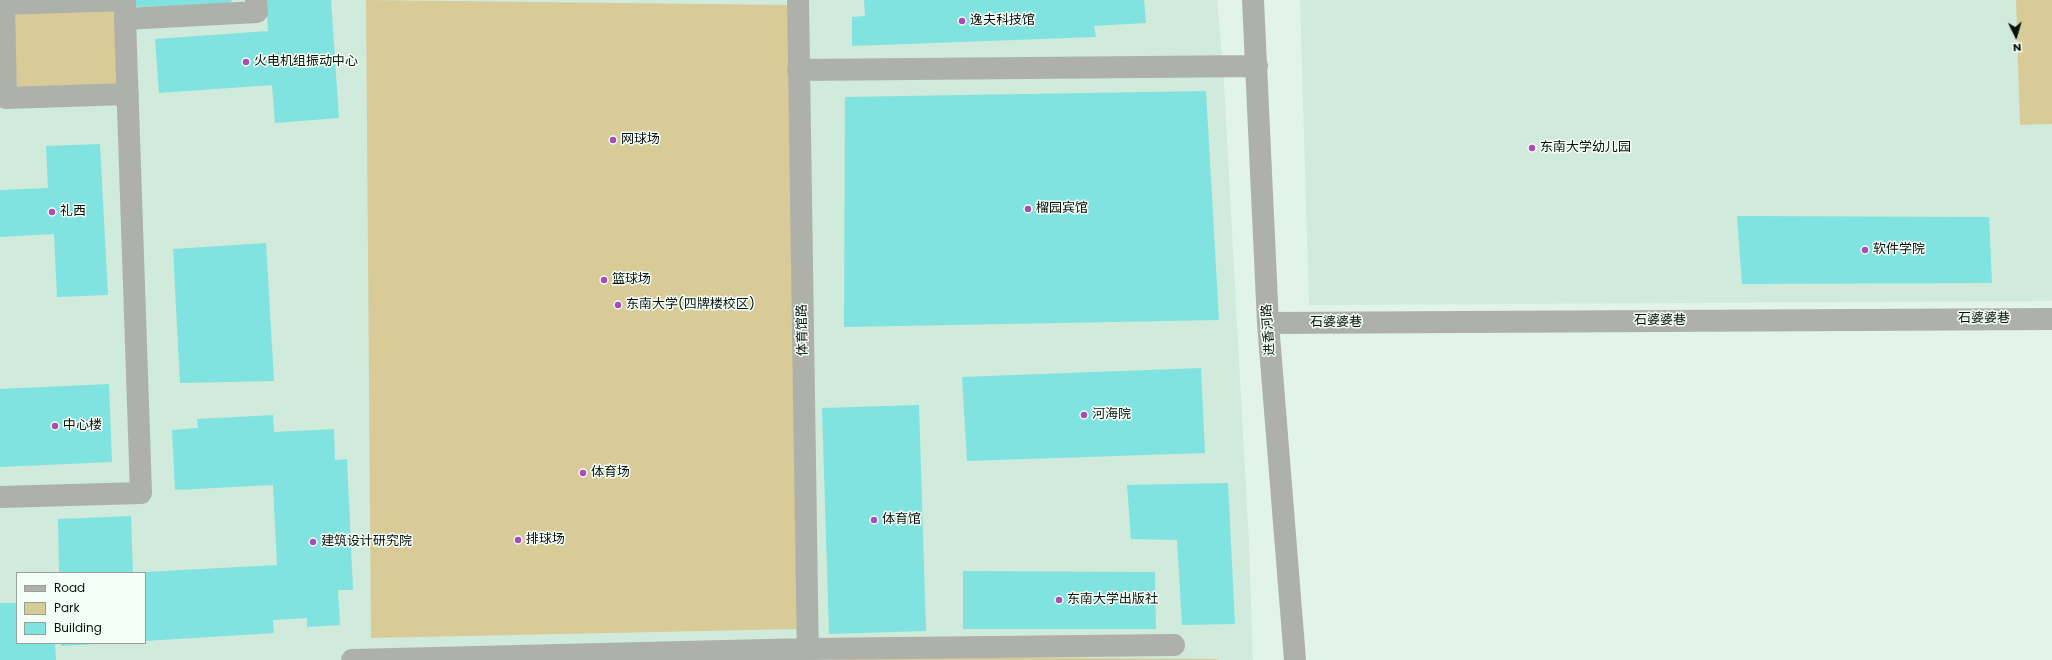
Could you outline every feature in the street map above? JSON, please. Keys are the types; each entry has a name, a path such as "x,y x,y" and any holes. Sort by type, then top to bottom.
{"street":[{"path":"0,497 141,493 125,0 2,2 6,98 128,94"},
{"path":"125,18 257,12 256,0"},
{"name":"体育馆路","path":"798,0 808,655"},
{"name":"进香河路","path":"1252,0 1257,66 1268,323 1295,660"},
{"path":"798,70 1257,66"},
{"name":"石婆婆巷","path":"1268,323 2052,319"},
{"path":"352,660 808,655 1174,645"}],"shaded area":[{"name":"东南大学(四牌楼校区)","path":"0,0 1217,0 1223,66 1249,544 1253,660 0,660"},
{"path":"1300,0 2052,0 2052,301 1309,305"}],"green space":[{"path":"125,0 128,94 6,98 4,4"},
{"name":"体育场","path":"366,0 789,5 797,629 371,638"},
{"path":"2016,0 2052,0 2052,124 2020,125"},
{"path":"833,656 1217,659 1217,660 832,660"}],"building":[{"path":"131,0 232,0 229,5 131,7"},
{"name":"火电机组振动中心","path":"266,0 331,0 339,118 275,123 272,85 159,93 155,39 268,31"},
{"name":"逸夫科技馆","path":"864,0 1144,0 1146,23 1094,26 1096,37 852,46 852,17 865,16"},
{"name":"榴园宾馆","path":"1206,91 1219,320 844,327 845,97"},
{"name":"礼西","path":"100,144 108,295 57,297 54,234 0,237 0,190 48,188 46,146"},
{"name":"软件学院","path":"1737,216 1989,217 1992,283 1742,284"},
{"path":"266,243 274,381 180,383 173,249"},
{"name":"河海院","path":"1201,368 1205,453 967,461 962,377"},
{"name":"中心楼","path":"109,384 112,462 0,467 0,389"},
{"name":"体育馆","path":"919,405 926,631 829,634 822,408"},
{"name":"建筑设计研究院","path":"273,415 274,432 334,429 335,460 347,459 353,590 338,590 340,625 307,627 307,618 273,620 274,633 146,641 145,572 277,565 273,485 175,490 172,430 198,428 197,419"},
{"path":"1228,483 1235,624 1182,625 1177,540 1131,539 1127,485"},
{"path":"131,516 133,572 59,572 58,519"},
{"name":"东南大学出版社","path":"963,571 1155,572 1156,629 963,629"},
{"path":"0,603 16,603 16,644 55,644 56,660 0,660"},
{"path":"61,644 97,644 61,646"}],"place":[{"name":"逸夫科技馆","path":"962,21"},
{"name":"火电机组振动中心","path":"246,62"},
{"name":"网球场","path":"613,140"},
{"name":"东南大学幼儿园","path":"1532,148"},
{"name":"榴园宾馆","path":"1028,209"},
{"name":"礼西","path":"52,212"},
{"name":"软件学院","path":"1865,250"},
{"name":"篮球场","path":"604,280"},
{"name":"东南大学(四牌楼校区)","path":"618,305"},
{"name":"河海院","path":"1084,415"},
{"name":"中心楼","path":"55,426"},
{"name":"体育场","path":"583,473"},
{"name":"体育馆","path":"874,520"},
{"name":"排球场","path":"518,540"},
{"name":"建筑设计研究院","path":"313,542"},
{"name":"东南大学出版社","path":"1059,600"}]}
